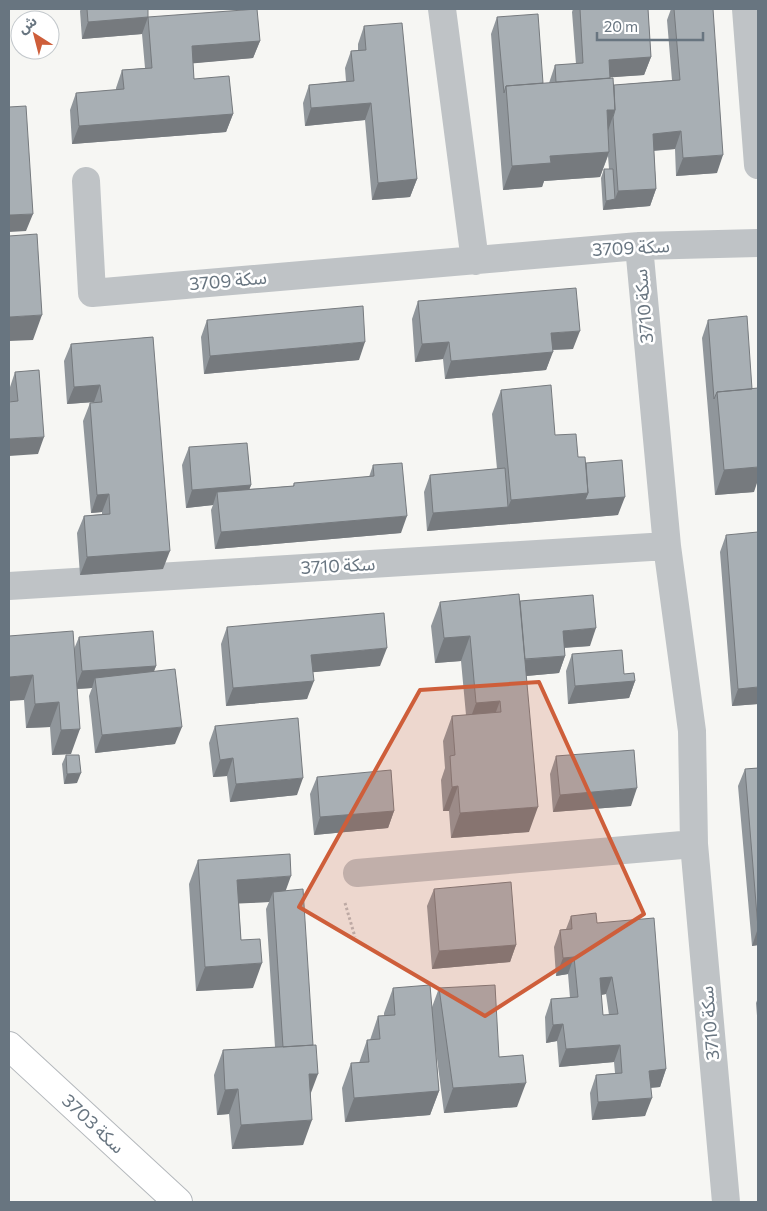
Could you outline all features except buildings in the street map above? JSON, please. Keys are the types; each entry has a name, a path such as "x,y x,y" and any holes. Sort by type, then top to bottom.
{"street":[{"path":"442,9 475,261"},
{"path":"746,9 758,165"},
{"name":"سكة 3709","path":"86,181 92,293 639,246 758,244"},
{"name":"سكة 3710","path":"639,246 667,546 692,730 694,844 726,1202"},
{"name":"سكة 3710","path":"9,586 667,546"},
{"path":"357,873 694,844"},
{"name":"سكة 3703","path":"9,1046 178,1202"}],"highlighted area":[{"path":"539,682 644,914 485,1016 299,907 420,690"}]}
